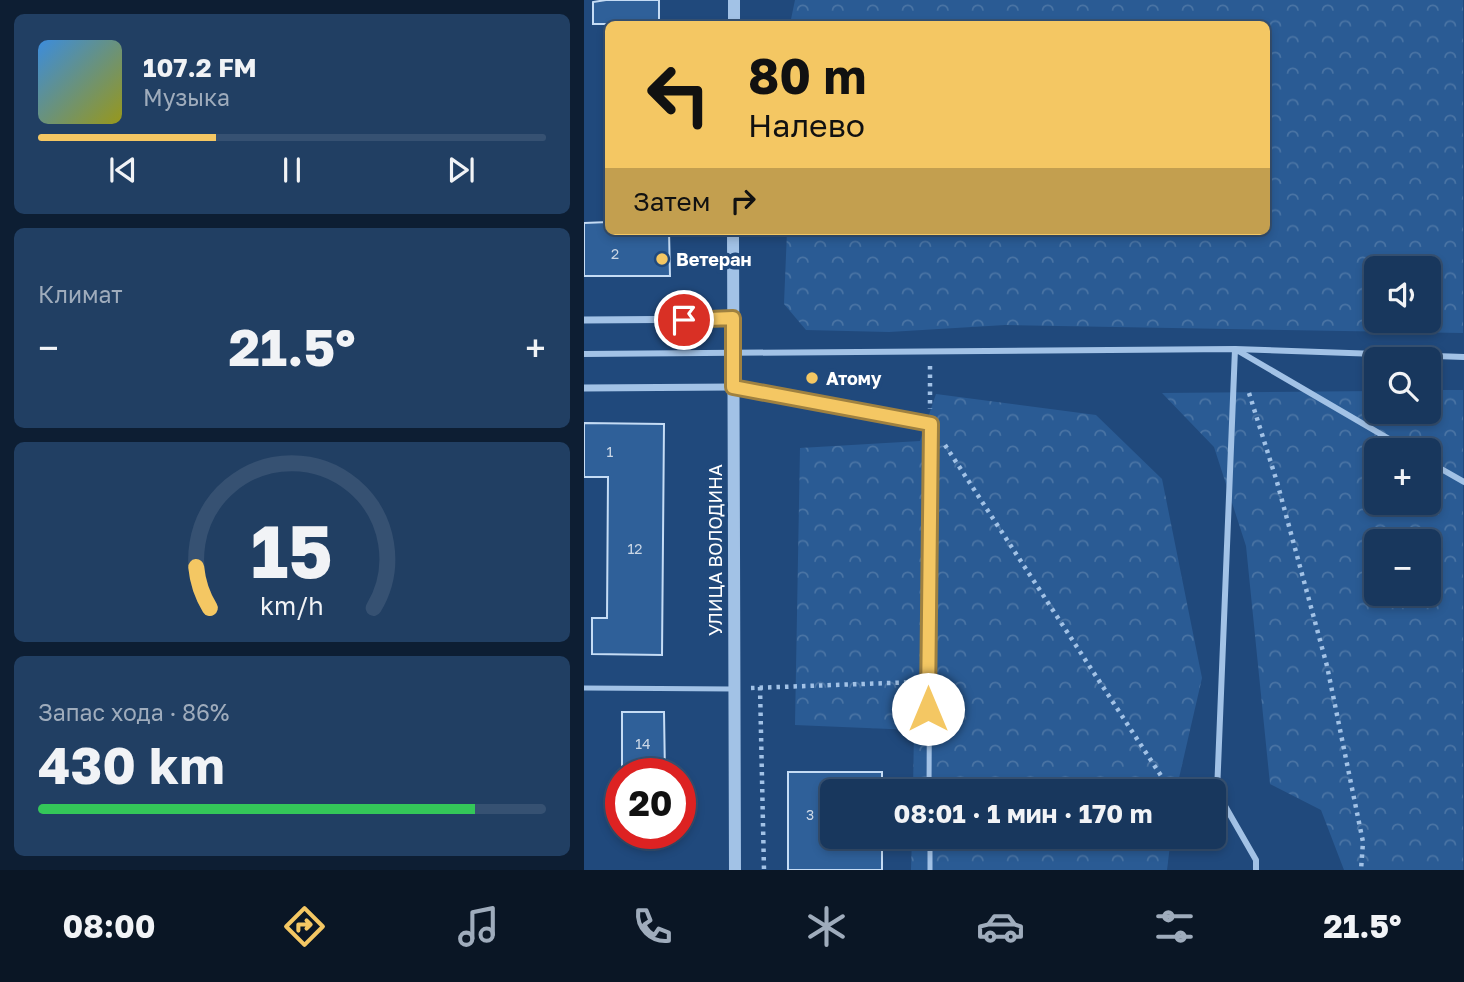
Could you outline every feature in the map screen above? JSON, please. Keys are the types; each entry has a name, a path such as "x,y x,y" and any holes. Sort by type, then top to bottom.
{"street":[{"path":"734,0 734,21"},
{"name":"УЛИЦА ВОЛОДИНА","path":"733,235 735,870"},
{"path":"584,320 733,318"},
{"path":"584,354 1235,349 1464,357"},
{"path":"1235,349 1387,438"},
{"path":"1235,349 1217,792 1256,860 1256,870"},
{"path":"584,388 733,387"},
{"path":"1441,469 1464,482"}],"lane":[{"path":"733,387 931,424 927,682 929,779"},
{"path":"584,688 733,689"},
{"path":"930,849 930,870"}],"path":[{"path":"929,351 931,424 1163,779"},
{"path":"1248,389 1277,482 1327,666 1363,842 1361,870"},
{"path":"733,689 927,682"},
{"path":"760,687 764,870"}],"green space":[{"path":"795,0 1463,0 1463,333 1441,333 1441,256 1364,256 1364,331 1005,325 889,332 806,330 784,304 787,235 1270,235 1270,21 791,21"},
{"path":"1441,390 1463,390 1463,870 1344,870 1321,810 1270,784 1246,546 1214,447 1162,393 1364,391 1364,424 1441,424"},
{"path":"936,394 1096,415 1162,479 1202,678 1179,779 913,779 914,730 795,725 800,448 920,441"},
{"path":"912,849 1170,849 1167,870 911,870"}],"building":[{"path":"659,0 659,21 605,21 605,24 593,24 593,2"},
{"path":"605,222 605,235 669,235 670,276 584,276 584,223"},
{"path":"584,423 664,424 662,655 592,654 592,618 607,618 608,477 584,477"},
{"path":"622,712 664,712 665,758 622,758"},
{"path":"788,772 882,772 882,779 820,779 820,849 882,849 882,870 788,870"}],"place":[{"name":"Ветеран","path":"662,259"},
{"name":"Атому","path":"812,378"}],"route":[{"path":"684,320 733,318 733,387 931,424 928,709"}]}
